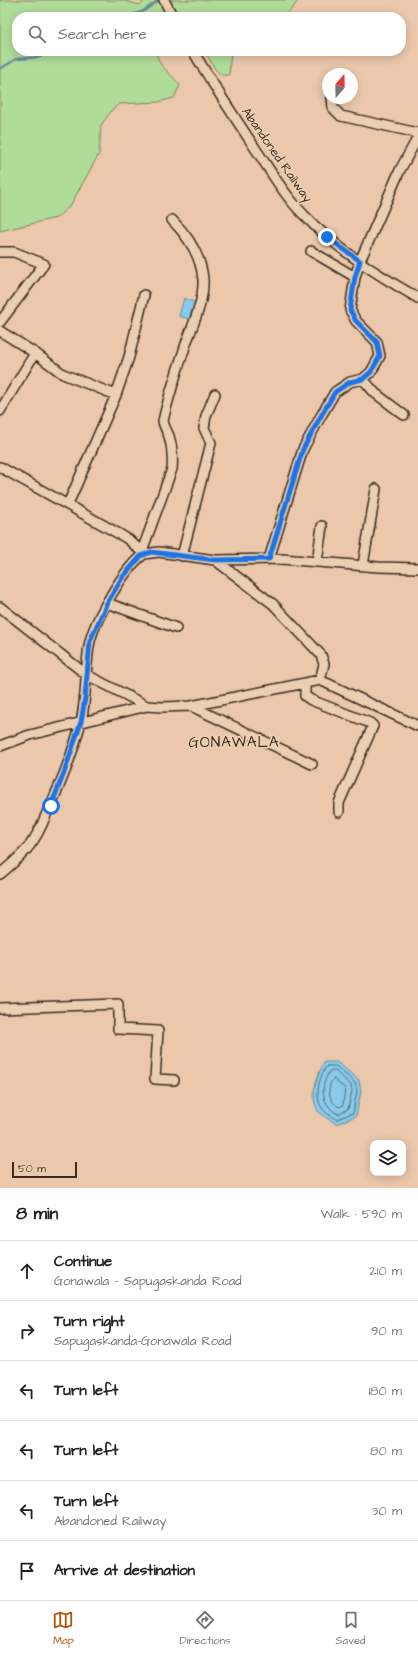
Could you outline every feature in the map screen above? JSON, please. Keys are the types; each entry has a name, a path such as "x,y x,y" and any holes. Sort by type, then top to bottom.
{"street":[{"path":"164,0 170,12"},
{"name":"Abandoned Railway","path":"196,56 275,178 302,214 327,237 360,261 418,298"},
{"path":"333,104 333,108 341,116 418,133"},
{"path":"269,559 303,449 335,392 350,382 363,379 371,372 380,356 377,342 356,321 350,310 355,277 360,261 400,170 418,137"},
{"path":"0,874 30,845 40,828 64,773 81,722 90,641 107,603 122,578 143,552 172,469 173,461 169,438 163,421 171,386 199,308 203,279 196,253 182,230 172,220"},
{"path":"311,251 355,277"},
{"path":"0,252 14,252 44,264 0,322"},
{"path":"68,504 116,395 129,357 144,296"},
{"path":"0,331 35,353 64,374 116,395"},
{"path":"0,411 35,353"},
{"path":"363,379 375,394 404,415"},
{"path":"182,556 210,444 204,428 206,416 215,394"},
{"path":"0,467 68,504 129,540 143,552 154,552 215,560 269,559 363,566 418,568"},
{"path":"363,566 376,489"},
{"path":"317,562 322,526"},
{"path":"215,560 273,604 321,655 324,664 320,680"},
{"path":"107,603 176,628"},
{"path":"0,607 87,675 147,706"},
{"path":"0,746 30,735 147,706 190,706 320,680 418,726"},
{"path":"305,683 305,696 311,700 370,723 373,726 339,803 339,812"},
{"path":"190,706 312,764"},
{"path":"0,1008 118,1004 118,1029 158,1031 155,1079 174,1080"}],"green space":[{"path":"0,0 121,0 140,5 145,0 299,0 289,12 12,12 12,56 157,56 161,65 180,85 174,98 158,102 119,104 112,110 101,125 99,154 70,206 56,218 0,231"},
{"path":"208,56 231,56 229,75 221,75 215,69"}],"water":[{"path":"184,298 194,302 189,319 179,316"},
{"path":"324,1062 337,1062 359,1080 361,1091 356,1116 336,1124 322,1115 315,1105 315,1086"}],"waterway":[{"path":"142,12 159,0"},
{"path":"0,69 16,59 42,56"}],"district":[{"name":"GONAWALA","path":"234,742"}],"route":[{"path":"51,806 81,722 85,698 88,648 90,641 107,603 122,578 141,556 147,552 159,552 192,558 215,560 269,559 303,449 321,416 335,392 350,382 363,379 371,372 380,356 377,342 356,321 350,310 355,277 360,261 327,237"}]}
